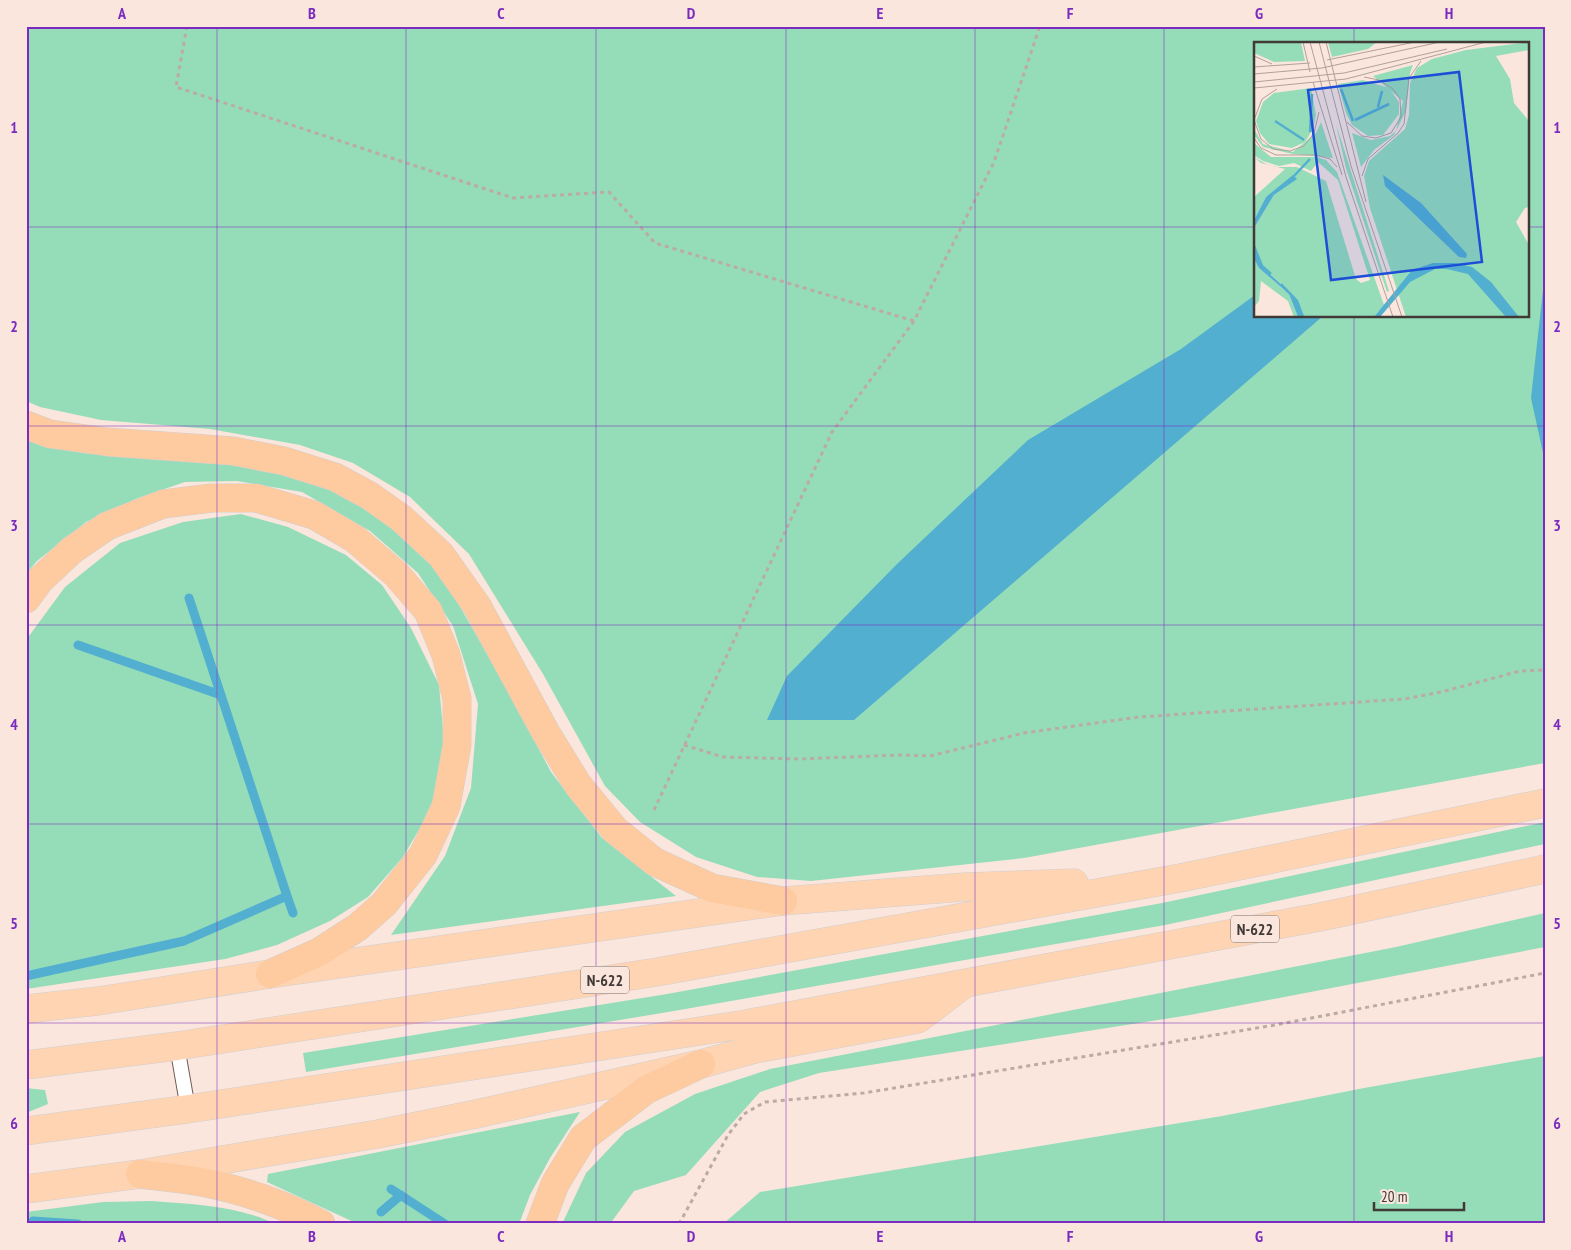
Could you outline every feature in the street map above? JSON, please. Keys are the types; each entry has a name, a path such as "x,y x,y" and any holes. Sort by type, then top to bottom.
{"highway":[{"path":"26,425 50,434 108,442 233,451 284,462 335,478 370,496 400,518 441,556 477,606 546,734 578,785 615,830 655,862 712,888 782,901"},
{"path":"26,599 40,580 72,550 107,526 163,504 212,498 256,498 314,515 356,539 396,574 428,611 446,655 456,699 456,745 446,806 423,855 384,904 358,928 319,952 270,974"},
{"name":"N-622","path":"26,1065 177,1046 657,972 1180,878 1545,803"},
{"name":"N-622","path":"26,1131 188,1109 740,1025 1320,917 1545,869"},
{"path":"26,1009 98,1001 270,974 782,901 964,887 1180,878"},
{"path":"26,1189 140,1174 378,1134 701,1064 755,1049 918,1019 964,984"},
{"path":"540,1224 555,1184 583,1138 646,1090 701,1064"},
{"path":"140,1174 201,1182 229,1189 298,1211 320,1224"}],"lane":[{"path":"177,1046 188,1109"}],"path":[{"path":"187,26 176,87 513,198 609,192 655,243 914,322"},
{"path":"654,810 832,432 914,322 994,162 1040,26"},
{"path":"684,745 724,757 930,756 1024,734 1139,717 1404,699 1441,692 1520,671 1545,670"},
{"path":"679,1224 728,1134 744,1114 765,1102 864,1093 1255,1028 1545,973"}],"green space":[{"path":"26,26 1545,26 1545,763 1024,858 811,881 757,877 696,857 640,822 605,786 543,674 469,554 410,497 353,463 300,445 210,429 101,420 40,407 26,401"},
{"path":"26,437 82,453 264,468 312,481 366,505 419,547 450,589 507,689 551,772 602,838 676,896 391,935 445,856 471,788 478,704 453,626 418,573 370,531 302,492 237,481 185,482 138,498 86,522 37,561 26,574"},
{"path":"241,514 288,527 346,555 382,585 411,628 439,685 445,751 431,809 403,857 368,897 330,921 277,945 225,959 26,989 26,640 65,587 120,543 183,522"},
{"path":"1545,822 1545,844 1165,925 668,1012 306,1072 303,1053 667,994 1162,903"},
{"path":"1545,913 1545,947 1190,1015 819,1073 760,1092 686,1175 634,1191 610,1224 562,1224 586,1173 625,1132 695,1094 770,1069 1396,947"},
{"path":"1545,1056 1545,1224 723,1224 760,1192 1222,1116 1364,1088"},
{"path":"26,1088 45,1090 48,1104 26,1113"},
{"path":"580,1112 550,1158 530,1195 519,1224 358,1224 267,1182 268,1174"},
{"path":"152,1201 231,1210 246,1213 276,1224 26,1224 26,1212 103,1202"}],"water":[{"path":"1545,272 1545,462 1531,398"},
{"path":"1254,296 1254,318 1321,318 854,720 767,720 787,676 896,565 1028,440 1181,349"}],"waterway":[{"path":"189,598 287,896"},
{"path":"78,645 221,695"},
{"path":"26,976 184,941 287,896 293,913"},
{"path":"391,1189 445,1224"},
{"path":"381,1212 401,1195"},
{"path":"33,1221 78,1224"}]}
